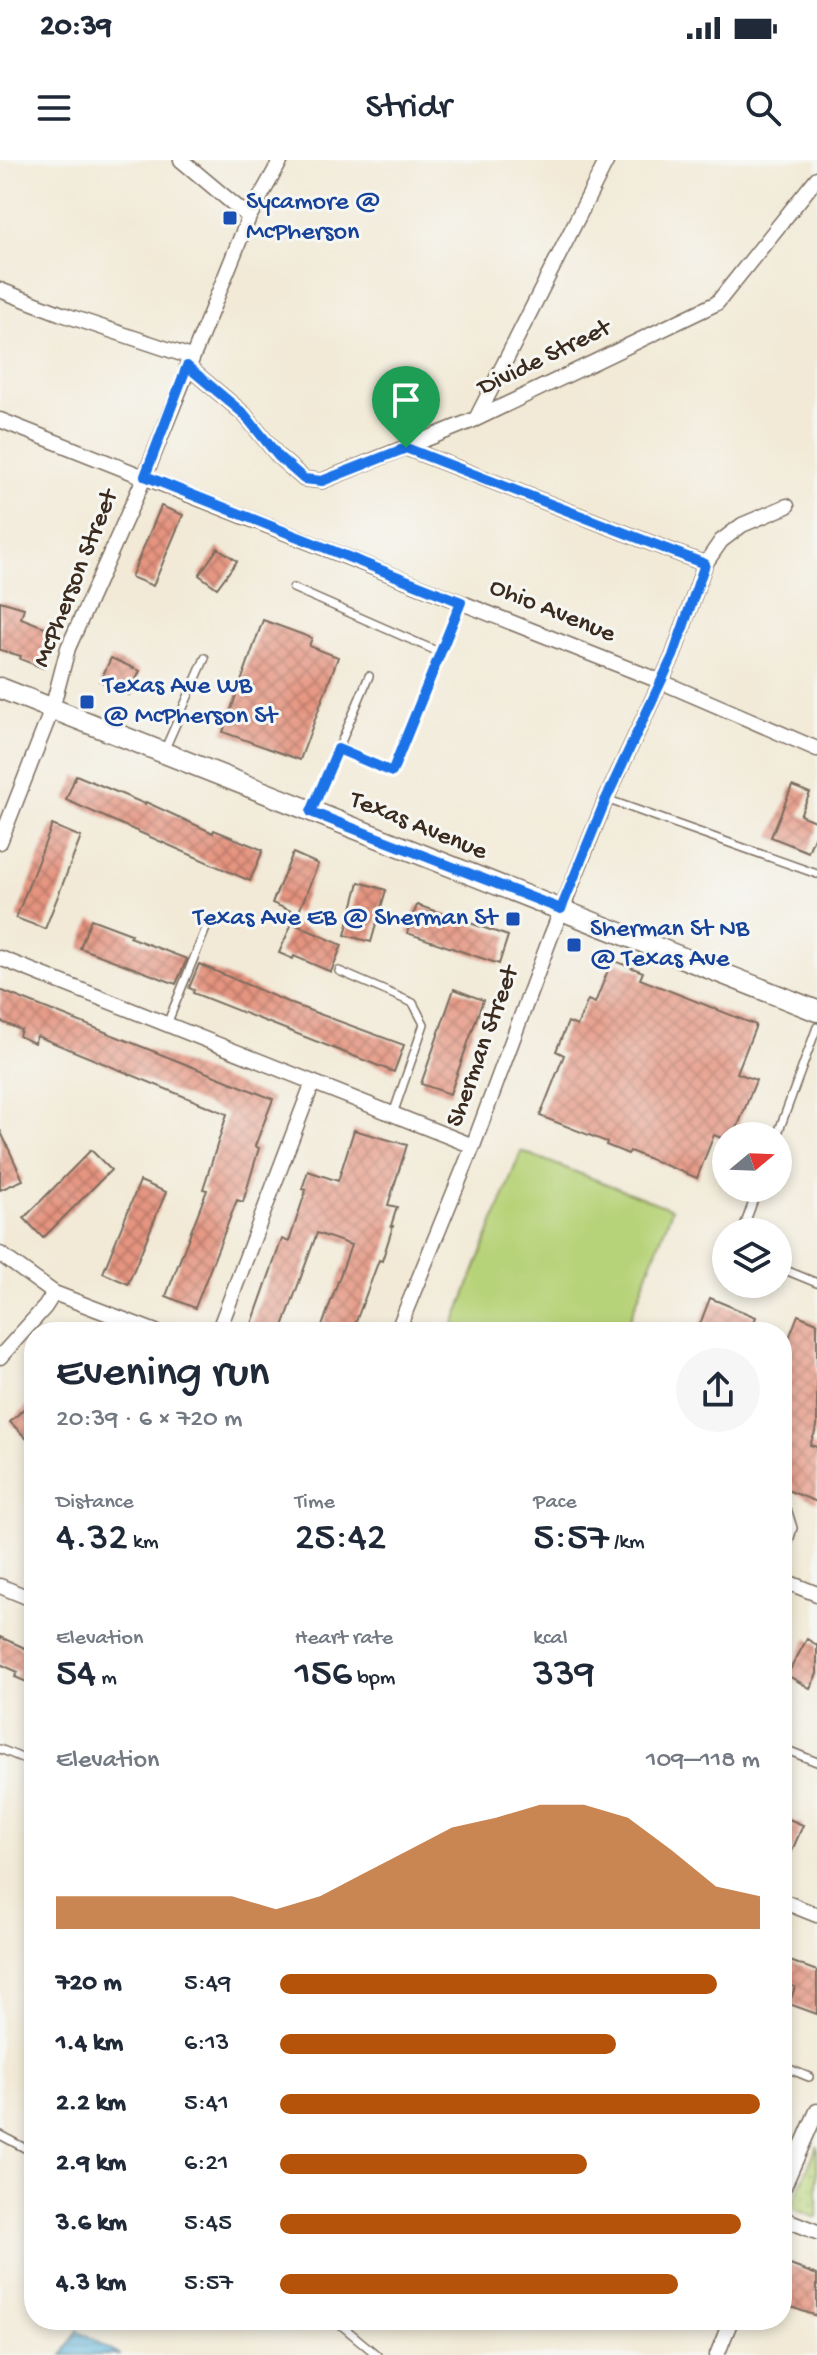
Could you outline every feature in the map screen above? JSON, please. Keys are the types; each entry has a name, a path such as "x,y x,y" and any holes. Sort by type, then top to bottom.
{"street":[{"path":"181,160 249,217"},
{"name":"McPherson Street","path":"0,842 52,709 68,648 145,476 249,217 281,160"},
{"path":"476,419 607,160"},
{"name":"Divide Street","path":"189,362 244,414 279,457 304,479 322,481 476,419 717,303 817,178"},
{"path":"0,290 189,362"},
{"name":"Ohio Avenue","path":"0,420 662,682 817,749"},
{"path":"406,448 705,564"},
{"name":"Sherman Street","path":"401,1322 473,1146 561,909 606,799 673,656 705,564 721,541 742,525 787,506"},
{"name":"Texas Avenue","path":"0,688 817,1011"},
{"path":"0,958 473,1146"},
{"path":"222,1322 313,1082"},
{"path":"0,1254 54,1293 130,1322"},
{"path":"32,1322 54,1293"},
{"path":"0,1357 24,1330"},
{"path":"792,1584 817,1594"},
{"path":"0,1586 24,1596"},
{"path":"792,1905 817,1915"},
{"path":"792,2168 817,2111"},
{"path":"792,2222 817,2232"},
{"path":"719,2354 727,2330"}],"lane":[{"path":"293,588 441,653"},
{"path":"338,749 392,772 461,602"},
{"path":"163,753 205,658"},
{"path":"311,812 369,676"},
{"path":"606,799 817,874"},
{"path":"167,1024 209,921"},
{"path":"339,971 413,1003 424,1024 393,1114"},
{"path":"782,1122 817,1027"},
{"path":"792,1273 817,1283"},
{"path":"0,1749 24,1759"},
{"path":"792,1752 817,1762"},
{"path":"792,2070 809,2077"},
{"path":"0,2135 24,2148"},
{"path":"347,2330 377,2355"}],"green space":[{"path":"521,1151 672,1209 629,1322 455,1322"},
{"path":"817,2146 817,2218 792,2208"}],"water":[{"path":"78,2330 119,2355 63,2355"}],"building":[{"path":"161,506 183,515 153,586 131,577"},
{"path":"218,548 237,561 217,588 199,575"},
{"path":"0,601 24,608 21,618 57,632 43,668 20,659 21,656 0,650"},
{"path":"263,620 312,638 309,646 338,657 300,760 223,732"},
{"path":"111,658 140,671 129,695 100,681"},
{"path":"76,775 146,802 213,833 214,830 263,850 250,881 66,800"},
{"path":"792,786 810,793 800,815 817,822 808,852 771,837"},
{"path":"52,825 81,837 45,929 16,918"},
{"path":"293,853 318,864 298,914 272,903"},
{"path":"359,882 386,890 371,942 345,935"},
{"path":"417,905 508,936 499,964 407,933"},
{"path":"91,919 187,959 176,984 80,948"},
{"path":"292,923 342,945 331,972 279,953"},
{"path":"612,960 643,972 640,979 756,1025 737,1073 756,1080 740,1122 712,1122 712,1140 697,1178 630,1151 628,1154 606,1145 607,1142 540,1116 564,1055 556,1051 568,1022 577,1026 588,1000 595,1003"},
{"path":"199,964 292,1004 404,1045 394,1072 193,993 194,990 189,988"},
{"path":"454,989 483,1000 450,1094 421,1084"},
{"path":"0,990 273,1099 255,1146 259,1148 243,1202 237,1200 195,1308 166,1296 207,1190 203,1189 227,1114 37,1036 34,1043 19,1036 21,1030 0,1021"},
{"path":"0,1130 23,1180 0,1190"},
{"path":"354,1130 407,1145 388,1205 397,1207 393,1226 382,1261 379,1260 356,1322 324,1322 351,1245 317,1233 285,1322 253,1322 282,1239 289,1242 306,1190 302,1189 308,1171 338,1181"},
{"path":"91,1150 111,1170 43,1238 24,1218"},
{"path":"140,1181 166,1192 128,1284 103,1273"},
{"path":"710,1298 756,1317 754,1322 701,1322"},
{"path":"798,1315 817,1323 817,1427 810,1445 817,1447 817,1502 792,1492 792,1330"},
{"path":"24,1409 24,1436 10,1422"},
{"path":"0,1637 24,1648 24,1681 15,1677 18,1672 0,1664"},
{"path":"807,1639 817,1645 817,1674 810,1688 792,1678 792,1666"},
{"path":"792,1820 803,1825 792,1851"},
{"path":"792,1962 817,1971 817,2014 792,2005 795,1987 792,1986"},
{"path":"792,2266 817,2275 817,2316 792,2307"}],"place":[{"name":"Sycamore @ McPherson","path":"230,218"},
{"name":"Texas Ave WB @ McPherson St","path":"87,702"},
{"name":"Texas Ave EB @ Sherman St","path":"513,919"},
{"name":"Sherman St NB @ Texas Ave","path":"574,945"}],"route":[{"path":"187,366 244,414 279,457 304,479 322,481 406,448 705,564 673,656 606,799 561,909 311,812 338,749 392,772 461,602 145,476 187,366"}]}
